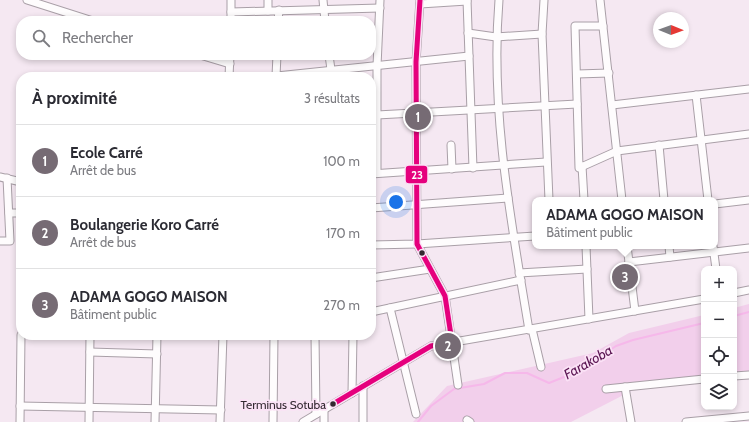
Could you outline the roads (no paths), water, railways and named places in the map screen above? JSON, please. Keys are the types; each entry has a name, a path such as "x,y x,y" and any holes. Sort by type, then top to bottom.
{"street":[{"path":"27,0 77,16"},
{"path":"231,0 231,16"},
{"path":"268,0 268,10"},
{"path":"323,0 325,16"},
{"path":"376,135 380,0"},
{"path":"458,385 445,296 417,244 416,62 420,2 467,0 473,168"},
{"path":"499,0 496,37 498,109 503,166 530,330 541,367"},
{"path":"544,0 542,34 548,197"},
{"path":"600,0 622,197"},
{"path":"231,12 324,8 380,8"},
{"path":"278,16 279,10"},
{"path":"603,26 575,26 579,168 617,151 749,134"},
{"path":"468,33 496,37 542,34"},
{"path":"342,72 377,66 469,56"},
{"path":"217,60 230,64"},
{"path":"229,72 230,60"},
{"path":"276,72 277,60"},
{"path":"330,60 331,72"},
{"path":"576,74 609,73"},
{"path":"612,105 749,89"},
{"path":"696,95 708,197"},
{"path":"377,116 577,104"},
{"path":"450,145 452,169"},
{"path":"659,145 664,197"},
{"path":"376,174 546,162"},
{"path":"582,166 584,197"},
{"path":"0,241 10,241 9,213 4,178 16,181"},
{"path":"376,208 508,198"},
{"path":"718,204 749,200"},
{"path":"9,213 16,213"},
{"path":"376,246 514,239 532,236"},
{"path":"718,249 749,248"},
{"path":"586,249 589,319"},
{"path":"627,249 635,311"},
{"path":"669,249 670,257"},
{"path":"629,262 670,257 713,249 716,266"},
{"path":"376,277 430,269"},
{"path":"376,311 445,296 520,276 587,269"},
{"path":"737,292 749,290"},
{"path":"303,422 431,346 701,300"},
{"path":"390,308 416,414"},
{"path":"20,422 21,340"},
{"path":"89,422 90,340"},
{"path":"155,422 157,340"},
{"path":"220,422 223,340"},
{"path":"273,422 274,340"},
{"path":"315,340 316,414"},
{"path":"352,393 353,340"},
{"path":"90,352 157,354"},
{"path":"737,376 749,375"},
{"path":"606,389 701,379"},
{"path":"363,386 363,422"},
{"path":"625,387 631,422"},
{"path":"20,406 221,410"},
{"path":"324,410 324,422"},
{"path":"686,422 746,418"}],"waterway":[{"name":"Farakoba","path":"737,315 749,312"},
{"name":"Farakoba","path":"418,422 431,406 454,389 484,384 505,373 527,373 549,383 579,371 616,346 633,340 701,324"}],"place":[{"name":"Ecole Carré","path":"418,117"},
{"name":"ADAMA GOGO MAISON","path":"625,277"},
{"name":"Boulangerie Koro Carré","path":"448,346"},
{"name":"Terminus Sotuba","path":"333,404"}]}
